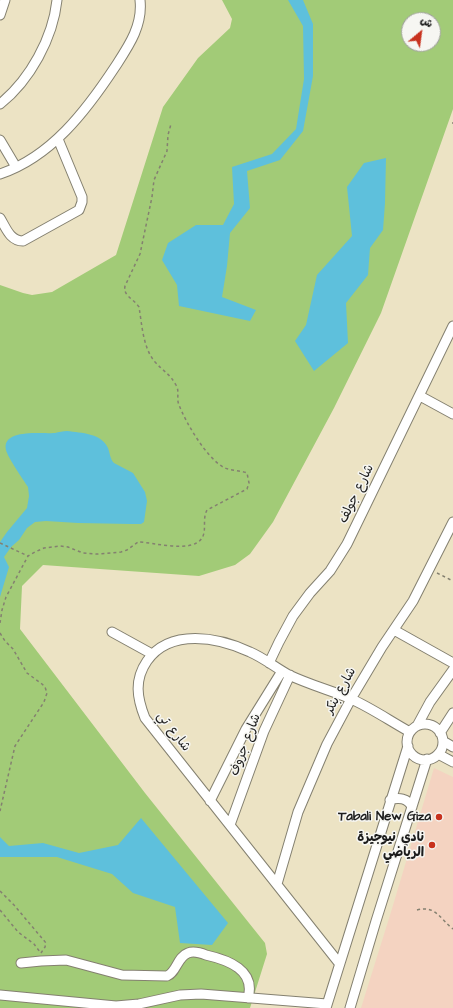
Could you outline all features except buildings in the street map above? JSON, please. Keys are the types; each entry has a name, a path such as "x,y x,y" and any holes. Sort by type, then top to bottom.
{"street":[{"path":"0,15 5,0"},
{"path":"0,104 17,87 38,58 48,38 54,21 57,0"},
{"path":"0,174 34,157 58,139 87,107 129,46 138,26 140,0"},
{"path":"0,218 13,238 23,241 79,210 82,197 58,139"},
{"path":"0,140 16,167"},
{"name":"شارع جولف","path":"269,663 293,616 310,593 330,571 347,544 453,326"},
{"path":"420,396 453,414"},
{"name":"شارع بنكر","path":"277,884 298,812 327,744 350,699 382,647 413,601 453,522"},
{"path":"394,630 453,663"},
{"path":"112,632 152,654"},
{"name":"شارع تي","path":"339,964 145,718 139,702 138,685 142,668 152,654 166,644 182,638 200,638 233,645 250,652 286,673 350,699 413,729"},
{"path":"453,670 430,702 407,741 413,755 417,758 427,759 438,754 442,748 441,737 453,713"},
{"name":"شارع جروف","path":"210,801 246,729 286,673"},
{"name":"شارع جروف","path":"230,825 286,673"},
{"path":"413,729 427,724 432,726 441,737 453,747"},
{"path":"0,995 116,1006 139,1004 191,994 209,994 326,1006 408,746"},
{"path":"438,754 453,762"},
{"path":"350,1008 427,759"},
{"path":"390,800 396,798 403,799 410,803 412,807"},
{"path":"21,963 66,960 122,975 167,976 171,974 183,956 192,952 200,953 224,960 245,973 248,978 250,989 248,998"},
{"path":"37,1008 38,998"}],"path":[{"path":"0,623 6,597 28,556 41,548 68,547 83,553 97,554 127,550 138,542 176,547 199,542 204,533 205,513 207,510 247,489 249,477 247,473 221,466 193,434 179,405 179,394 176,386 168,373 156,363 149,353 139,307 126,295 124,291 140,254 154,180 167,151 168,134 171,124"},
{"path":"0,543 28,556"},
{"path":"430,569 453,582"},
{"path":"0,633 13,649 27,673 45,686 47,693 44,702 15,746 0,811"},
{"path":"0,891 46,943 45,947 35,961"},
{"path":"417,910 422,908 432,909 453,929"},
{"path":"0,910 18,932 34,944 41,953"}],"shaded area":[{"name":"نادي نيوجيزة الرياضي","path":"434,768 453,777 453,1008 361,1008 391,912"}],"green space":[{"path":"222,0 453,0 453,109 381,313 334,408 273,522 250,554 235,565 199,576 43,565 22,586 20,629 145,793 265,943 267,954 250,1008 0,1008 0,285 32,295 52,292 116,255 163,107 198,58 230,28 232,19"}],"water":[{"path":"288,0 303,0 313,24 313,76 303,131 280,160 247,171 250,208 230,233 222,297 256,310 250,321 179,306 177,285 162,260 168,243 196,225 223,225 234,204 232,167 272,154 296,129 304,79 303,26"},
{"path":"386,158 383,230 370,248 368,275 346,303 348,343 314,371 295,341 306,325 317,275 352,236 347,187 364,163"},
{"path":"67,431 85,433 101,439 108,448 114,463 133,473 145,492 147,501 144,522 141,524 131,524 46,521 35,522 27,528 4,557 9,567 0,597 0,542 27,508 29,496 28,487 7,454 6,443 10,438 16,435"},
{"path":"141,818 228,923 212,945 180,943 175,907 133,893 112,874 57,857 0,857 0,837 9,846 43,843 79,853 118,845"}],"place":[{"name":"Tabali New Giza","path":"439,817"},
{"name":"نادي نيوجيزة الرياضي","path":"432,845"}]}
